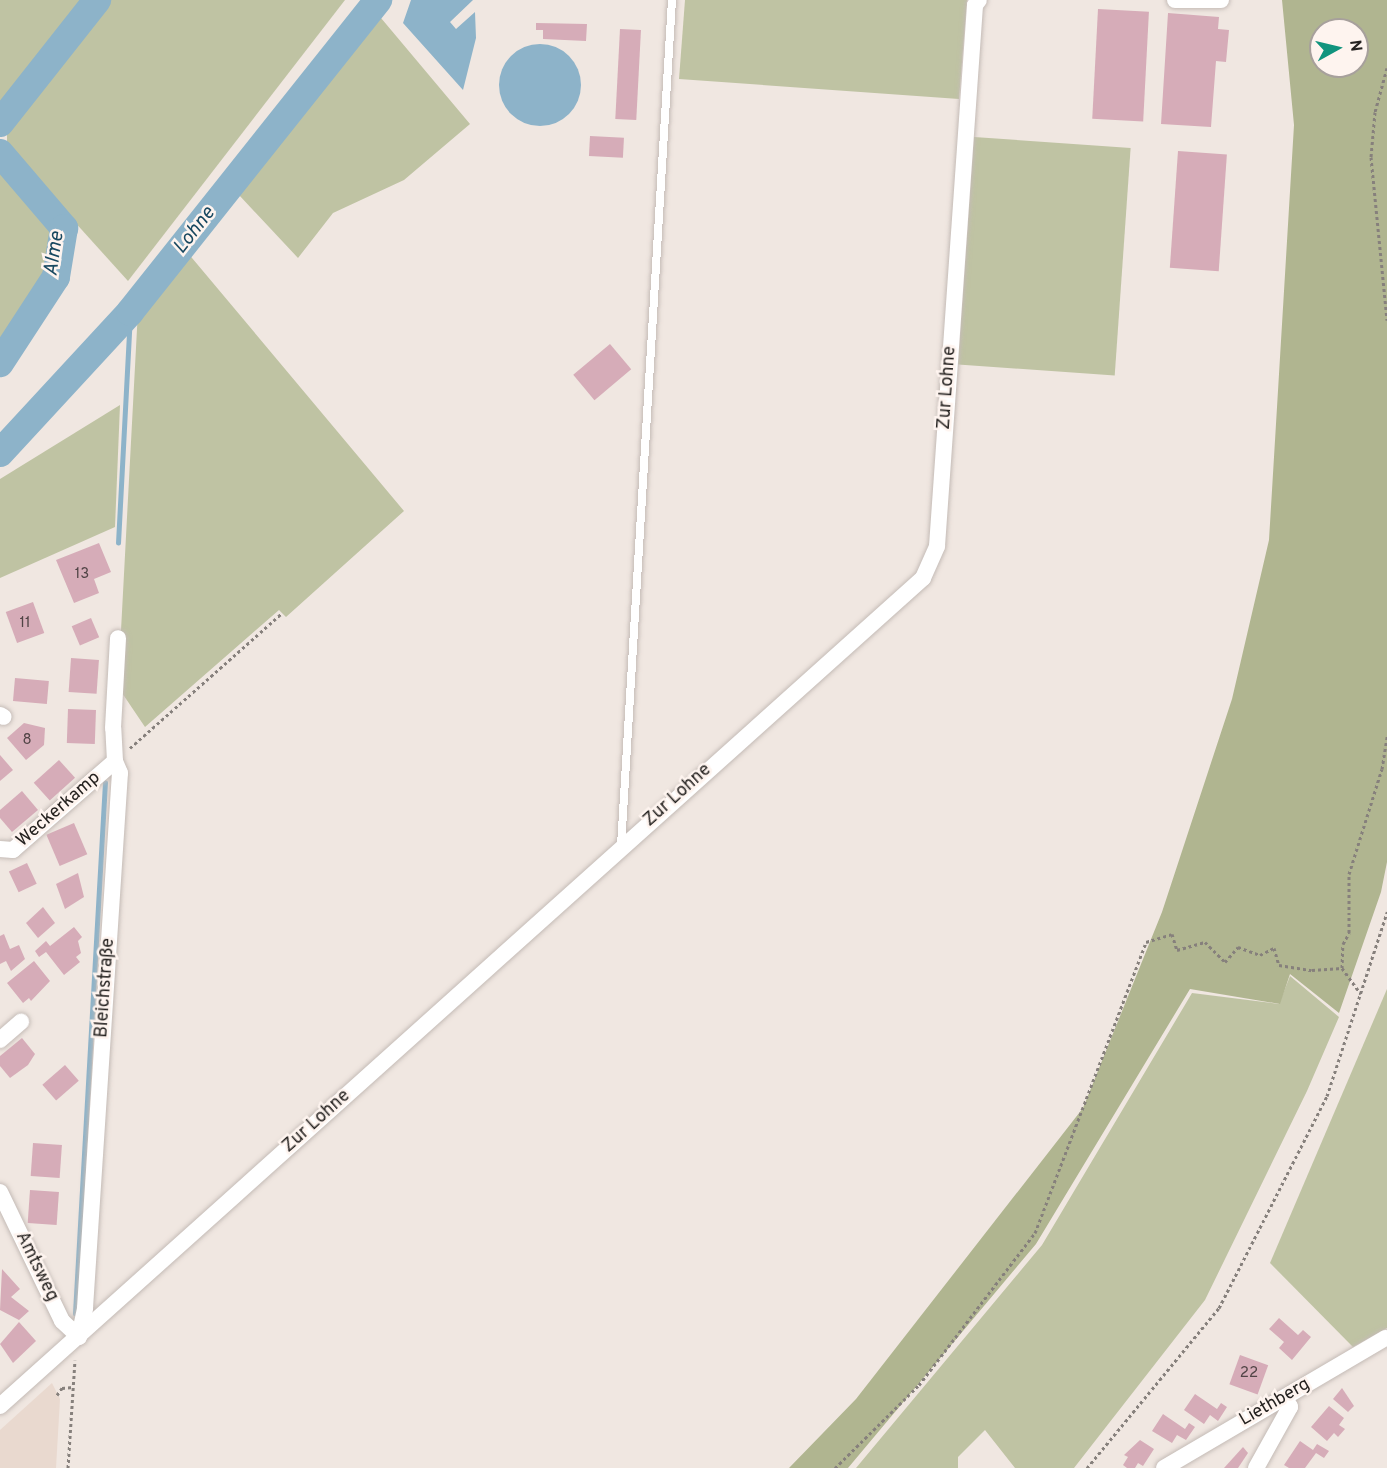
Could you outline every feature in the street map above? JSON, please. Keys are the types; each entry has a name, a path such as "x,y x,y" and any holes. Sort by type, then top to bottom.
{"street":[{"name":"Zur Lohne","path":"0,1406 621,846 911,589 932,561 937,546 974,17 979,0"},
{"path":"1175,0 1221,0"},
{"name":"Bleichstraße","path":"79,1337 86,1296 120,773 115,761 118,639"},
{"name":"Weckerkamp","path":"0,849 13,850 115,761"},
{"path":"0,1040 21,1022"},
{"name":"Amtsweg","path":"0,1192 62,1321 79,1337"},
{"name":"Liethberg","path":"1164,1468 1386,1338"},
{"path":"1256,1468 1290,1407 1285,1396"}],"lane":[{"path":"621,846 672,0"}],"path":[{"path":"1386,69 1375,112 1371,157 1387,320"},
{"path":"115,761 281,614"},
{"path":"1361,994 1342,968 1343,944 1348,933 1348,874 1382,769 1387,736"},
{"path":"1087,1468 1219,1308 1327,1096 1387,912"},
{"path":"835,1468 919,1385 1035,1233 1146,942 1172,934 1177,950 1205,942 1225,962 1238,947 1260,955 1274,948 1279,965 1312,970 1342,968"},
{"path":"68,1468 79,1337"},
{"path":"57,1395 62,1389 73,1387"}],"shaded area":[{"path":"52,1383 60,1399 56,1468 0,1468 0,1430"}],"green space":[{"path":"0,0 90,0 0,114"},
{"path":"111,0 345,0 128,281 7,147 7,132"},
{"path":"685,0 967,0 959,99 679,79"},
{"path":"1282,0 1387,0 1387,862 1381,892 1339,1013 1290,974 1280,1004 1190,989 1036,1244 848,1468 789,1468 856,1399 1083,1108 1162,912 1232,699 1269,540 1294,125"},
{"path":"381,18 470,124 404,180 333,213 298,258 239,195"},
{"path":"974,137 1131,148 1115,375 958,364"},
{"path":"0,164 54,230 48,277 0,346"},
{"path":"187,252 404,511 286,617 279,610 145,727 118,687 138,310"},
{"path":"120,405 115,527 0,578 0,479"},
{"path":"1290,976 1339,1017 1307,1091 1205,1300 1074,1468 1015,1468 985,1430 958,1457 958,1468 856,1468 1042,1245 1192,993 1279,1004"},
{"path":"1387,989 1387,1328 1353,1347 1270,1263"}],"water":[{"path":"411,0 473,0 450,22 456,29 475,12 476,38 463,90 403,23"},
{"path":"540,44 556,47 569,56 578,69 581,85 578,101 569,114 556,123 540,126 524,123 511,114 502,101 499,85 502,69 511,56 524,47"}],"building":[{"path":"1098,9 1149,12 1143,122 1092,119"},
{"path":"1168,13 1219,17 1218,29 1229,30 1226,62 1216,61 1211,127 1161,124"},
{"path":"536,23 587,24 586,41 543,39 543,30 536,30"},
{"path":"620,29 641,30 636,120 615,119"},
{"path":"590,136 624,138 623,158 589,156"},
{"path":"1178,151 1227,154 1219,271 1170,268"},
{"path":"610,344 631,369 594,400 573,375"},
{"path":"99,543 111,572 94,579 99,593 74,603 56,560"},
{"path":"33,602 44,633 17,643 6,612"},
{"path":"91,618 99,637 80,646 72,626"},
{"path":"71,658 99,660 97,694 69,692"},
{"path":"15,678 49,681 47,704 13,701"},
{"path":"68,709 96,710 95,744 67,743"},
{"path":"24,723 45,728 44,745 26,760 7,738"},
{"path":"0,755 13,770 0,781"},
{"path":"59,760 75,778 50,801 34,783"},
{"path":"22,791 38,810 12,832 0,818 0,810"},
{"path":"74,823 87,854 60,866 46,835"},
{"path":"27,863 37,884 19,892 9,871"},
{"path":"78,873 84,897 65,909 56,884"},
{"path":"43,907 55,923 38,938 26,923"},
{"path":"74,927 82,937 78,941 81,953 76,957 80,962 64,975 46,952 39,957 35,951 46,941 50,946"},
{"path":"4,934 10,949 19,945 25,959 11,971 6,961 0,964 0,936"},
{"path":"34,961 50,981 31,1001 29,998 23,1003 7,983"},
{"path":"22,1038 35,1054 28,1065 10,1078 0,1066 0,1056"},
{"path":"65,1065 79,1081 56,1101 42,1085"},
{"path":"33,1143 62,1145 60,1178 31,1176"},
{"path":"30,1190 59,1192 57,1225 28,1223"},
{"path":"2,1269 20,1289 11,1297 29,1311 19,1320 0,1310"},
{"path":"1279,1318 1298,1335 1303,1330 1311,1337 1292,1360 1279,1348 1284,1342 1269,1329"},
{"path":"19,1322 36,1341 13,1363 0,1344"},
{"path":"1240,1355 1268,1365 1258,1394 1229,1384"},
{"path":"1342,1388 1354,1406 1348,1412 1333,1399"},
{"path":"1195,1394 1217,1409 1221,1403 1227,1407 1218,1421 1210,1415 1204,1424 1184,1410"},
{"path":"1329,1406 1344,1418 1339,1425 1345,1429 1338,1437 1334,1433 1327,1441 1311,1427"},
{"path":"1163,1414 1185,1429 1189,1423 1195,1427 1186,1440 1177,1435 1172,1443 1152,1431"},
{"path":"1140,1440 1154,1449 1143,1466 1138,1463 1135,1468 1127,1468 1123,1465 1128,1457 1124,1455"},
{"path":"1300,1441 1313,1450 1317,1444 1329,1451 1324,1458 1316,1453 1305,1468 1289,1468 1284,1465"},
{"path":"1243,1447 1248,1453 1238,1468 1224,1468"}],"waterway":[{"name":"Alme","path":"0,123 97,0"},
{"name":"Lohne","path":"0,453 130,312 378,0"},
{"name":"Alme","path":"0,153 64,228 56,277 0,363"},
{"path":"118,543 130,312"},
{"path":"75,1314 105,783"}]}
